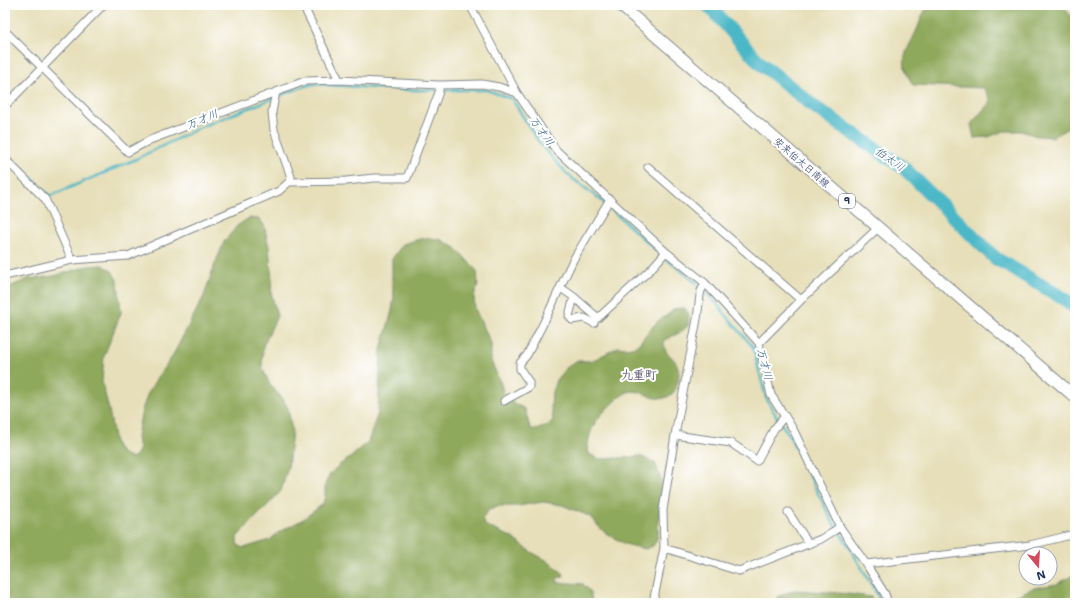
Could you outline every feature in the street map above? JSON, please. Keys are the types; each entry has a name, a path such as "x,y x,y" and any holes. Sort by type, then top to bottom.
{"main road":[{"name":"安来伯太日南線","path":"620,5 1075,397"}],"street":[{"path":"5,106 103,5"},
{"path":"303,5 339,80"},
{"path":"470,5 517,93 556,150 608,203 663,255 703,287 759,344 771,395 781,420 793,429 840,527 885,594 888,603"},
{"path":"5,31 128,152 150,140 275,97 305,81 339,80 439,88 482,84 499,87 517,93"},
{"path":"289,182 407,178 439,88"},
{"path":"5,276 72,260 128,256 279,191 289,182 290,176 274,130 272,112 275,97"},
{"path":"5,159 45,199 72,260"},
{"path":"648,167 801,300"},
{"path":"504,401 529,387 529,382 520,369 520,363 527,355 561,288 573,260 608,203"},
{"path":"759,344 801,300 878,228"},
{"path":"561,288 598,318 650,270 663,255"},
{"path":"653,603 664,548 663,510 675,435 703,287"},
{"path":"574,297 569,316 570,318 572,320 584,318 594,323"},
{"path":"675,435 730,443 757,461 774,429 781,420"},
{"path":"788,512 809,544"},
{"path":"664,548 739,571 821,539 840,527"},
{"path":"866,564 1030,545 1075,534"}],"green space":[{"path":"930,5 1063,5 1075,23 1075,124 1053,137 1037,136 1021,131 1004,131 988,137 974,138 971,124 991,101 984,88 913,85 905,68 905,55 924,12"},
{"path":"249,218 259,219 264,225 269,247 272,280 271,292 277,316 263,346 262,367 270,385 282,398 288,408 292,432 288,467 281,491 237,537 237,543 240,547 244,548 270,540 279,532 302,520 323,504 325,484 330,474 368,442 378,413 381,349 392,311 394,296 392,259 403,244 423,238 439,239 456,248 477,271 478,285 474,297 475,309 491,343 491,361 504,395 509,401 525,409 530,428 536,430 548,425 553,420 551,406 552,392 556,380 565,369 576,361 592,361 618,347 626,348 637,346 648,331 658,321 674,309 685,308 689,315 688,326 679,333 664,340 666,351 674,360 679,369 678,380 674,392 663,398 653,397 633,391 624,394 614,401 596,421 592,428 588,447 589,454 599,459 640,456 655,463 662,482 658,537 653,546 645,549 625,544 604,532 589,516 562,505 543,502 518,506 497,506 490,509 482,518 484,524 511,537 564,574 563,577 557,578 557,582 583,584 590,591 592,600 590,603 5,603 5,289 28,279 54,276 88,266 103,265 112,271 118,282 121,313 104,356 102,382 115,443 120,452 130,458 136,456 139,450 137,437 142,410 148,393 172,357 204,296 224,242 237,226"},
{"path":"1075,574 1075,603 1000,603 1033,588 1058,586 1058,583"},
{"path":"795,590 871,597 873,603 773,603 777,597"}],"waterway":[{"name":"伯太川","path":"708,5 759,62 816,108 904,168 995,258 1066,300 1075,308"},
{"name":"万才川","path":"5,152 50,196 134,160 203,126 312,84 409,90 487,90 512,99 541,145 568,175 601,200 661,255 693,280 716,303 753,347 766,398 779,421 788,433 836,527"},
{"name":"万才川","path":"840,533 882,603"}],"district":[{"name":"九重町","path":"639,375"}]}
